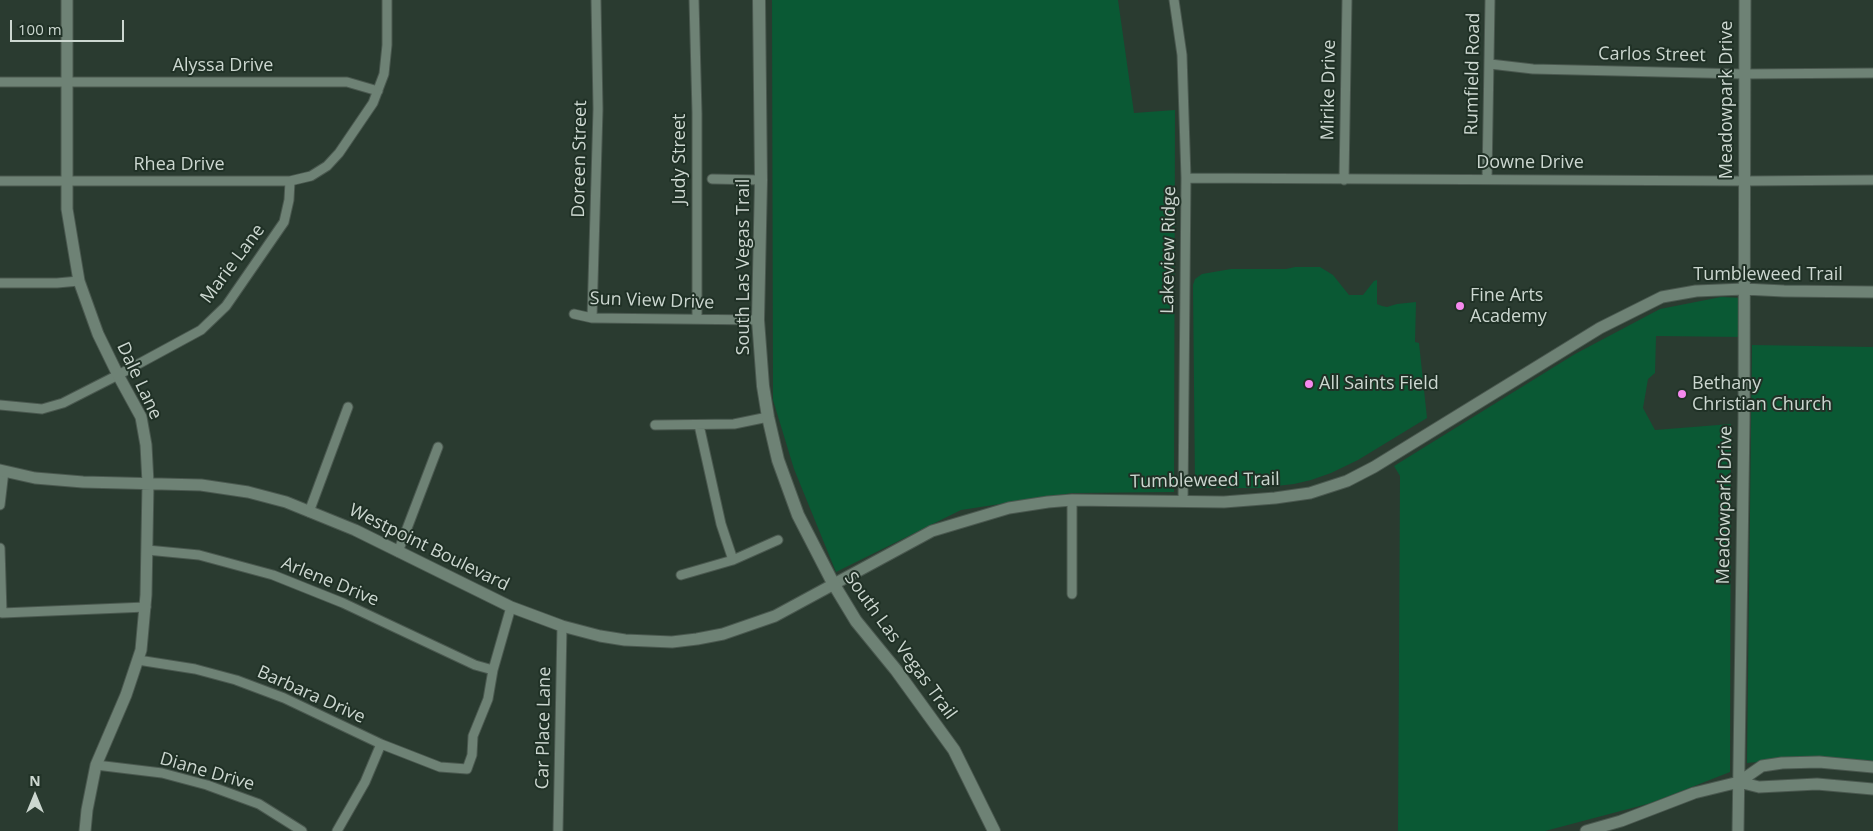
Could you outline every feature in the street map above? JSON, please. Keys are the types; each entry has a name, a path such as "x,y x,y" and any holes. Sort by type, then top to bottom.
{"main road":[{"name":"South Las Vegas Trail","path":"759,0 761,180 758,320 768,417 778,460 788,491 810,541 833,583 856,621 896,670 954,750 994,831"}],"street":[{"name":"Dale Lane","path":"67,0 67,210 79,281 98,334 141,417 146,444 148,483 146,607 138,660 126,695 96,765 85,831"},
{"name":"Rhea Drive","path":"0,181 290,181 311,176 327,166 339,153 373,103 384,74 387,45 387,0"},
{"name":"Doreen Street","path":"592,318 598,109 596,0"},
{"name":"Judy Street","path":"694,0 697,113 697,319"},
{"name":"Lakeview Ridge","path":"1174,0 1182,55 1186,178 1183,501"},
{"name":"Mirike Drive","path":"1344,180 1347,0"},
{"name":"Rumfield Road","path":"1487,179 1490,0"},
{"name":"Meadowpark Drive","path":"1738,831 1744,419 1745,0"},
{"name":"Carlos Street","path":"1490,64 1533,69 1744,74 1873,73"},
{"name":"Alyssa Drive","path":"0,82 347,82 378,91"},
{"name":"Downe Drive","path":"1186,178 1344,180 1873,180"},
{"path":"712,179 761,180"},
{"name":"Marie Lane","path":"0,405 42,408 63,403 200,330 226,306 284,222 289,200 290,181"},
{"path":"0,283 79,281"},
{"name":"Tumbleweed Trail","path":"833,583 932,531 1009,508 1072,500 1224,502 1275,498 1310,493 1347,481 1374,467 1600,328 1662,297 1696,291 1744,289 1873,292"},
{"name":"Sun View Drive","path":"574,314 592,318 758,320"},
{"path":"309,512 348,407"},
{"path":"655,425 734,424 768,417"},
{"path":"699,425 721,524 733,560"},
{"path":"398,552 438,447"},
{"path":"0,505 2,471"},
{"name":"Westpoint Boulevard","path":"2,471 36,478 83,482 201,485 248,492 286,502 355,530 511,607 562,626 600,636 625,640 672,642 697,640 723,634 775,616 833,583"},
{"path":"1072,500 1072,594"},
{"path":"681,575 733,560 778,540"},
{"path":"0,548 2,613 146,607"},
{"name":"Arlene Drive","path":"147,550 199,555 273,575 343,603 475,664 493,670"},
{"path":"493,670 511,607"},
{"name":"Car Place Lane","path":"558,831 562,626"},
{"name":"Barbara Drive","path":"138,660 195,670 236,680 284,698 381,744 440,767 467,769 472,755 473,736 488,699 493,670"},
{"path":"336,831 365,782 381,744"},
{"path":"1586,831 1621,821 1694,793 1739,782 1762,766 1782,763 1819,762 1873,767"},
{"name":"Diane Drive","path":"96,765 162,773 207,785 259,804 302,831"},
{"path":"1739,782 1759,787 1817,784 1873,788"}],"green space":[{"path":"772,0 1118,0 1134,113 1175,110 1174,492 1072,493 961,510 836,572 794,469 773,400"},
{"name":"All Saints Field","path":"1320,267 1333,275 1349,295 1363,295 1374,281 1377,280 1377,304 1382,306 1387,307 1416,302 1415,342 1419,343 1427,418 1358,460 1311,480 1258,488 1195,488 1193,285 1195,279 1202,274 1231,269 1286,269"},
{"path":"1721,297 1742,298 1743,337 1656,336 1655,373 1648,379 1643,408 1655,430 1731,424 1730,772 1651,803 1545,831 1398,831 1400,476 1394,466 1575,354 1660,309"},
{"path":"1752,345 1873,347 1873,761 1809,757 1747,763"}],"place":[{"name":"Fine Arts Academy","path":"1460,306"},
{"name":"All Saints Field","path":"1309,384"},
{"name":"Bethany Christian Church","path":"1682,394"}]}
